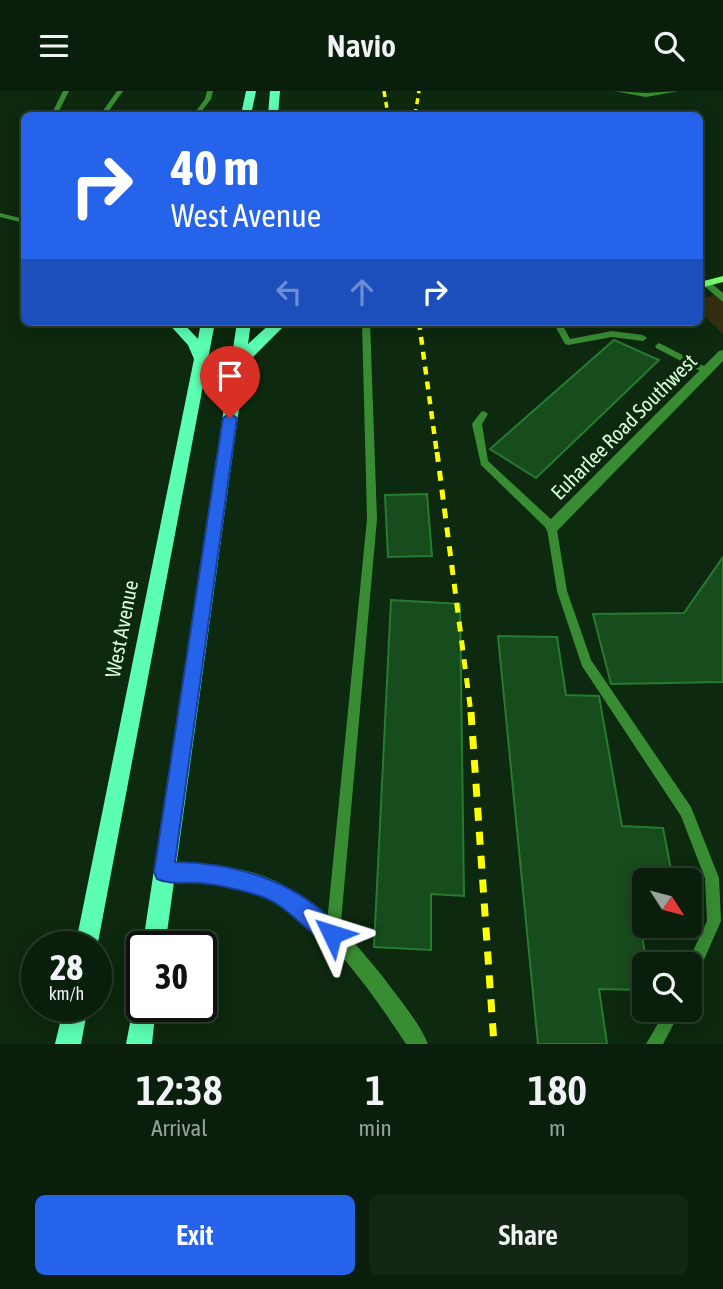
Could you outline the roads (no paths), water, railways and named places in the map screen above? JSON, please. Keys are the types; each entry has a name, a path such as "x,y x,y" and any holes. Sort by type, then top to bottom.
{"main road":[{"path":"247,112 251,91"},
{"path":"273,112 275,91"},
{"path":"704,284 723,279"},
{"path":"178,326 194,343 201,359"},
{"name":"West Avenue","path":"90,931 207,326"},
{"path":"155,931 243,326"},
{"path":"238,364 258,340 276,326"},
{"path":"68,1044 73,1022"},
{"path":"139,1044 142,1022"}],"street":[{"path":"704,284 723,299"},
{"name":"Euharlee Road Southwest","path":"552,527 723,354"},
{"path":"164,872 203,873 266,886 300,906 332,934 396,1010 418,1044"}],"lane":[{"path":"56,112 66,91"},
{"path":"105,112 120,91"},
{"path":"198,112 208,99 210,91"},
{"path":"617,91 646,95 676,91"},
{"path":"0,215 21,220"},
{"path":"332,934 372,519 366,326"},
{"path":"560,326 568,342 612,334 643,338"},
{"path":"659,346 707,371"},
{"path":"484,414 477,424 484,461 552,527 562,591 586,662 686,812 712,878 714,921 700,952"},
{"path":"654,1044 667,1022"}],"railway":[{"path":"384,91 388,112"},
{"path":"416,112 419,91"},
{"path":"420,326 437,454"},
{"path":"437,452 471,713"},
{"path":"471,712 494,1044"}]}
